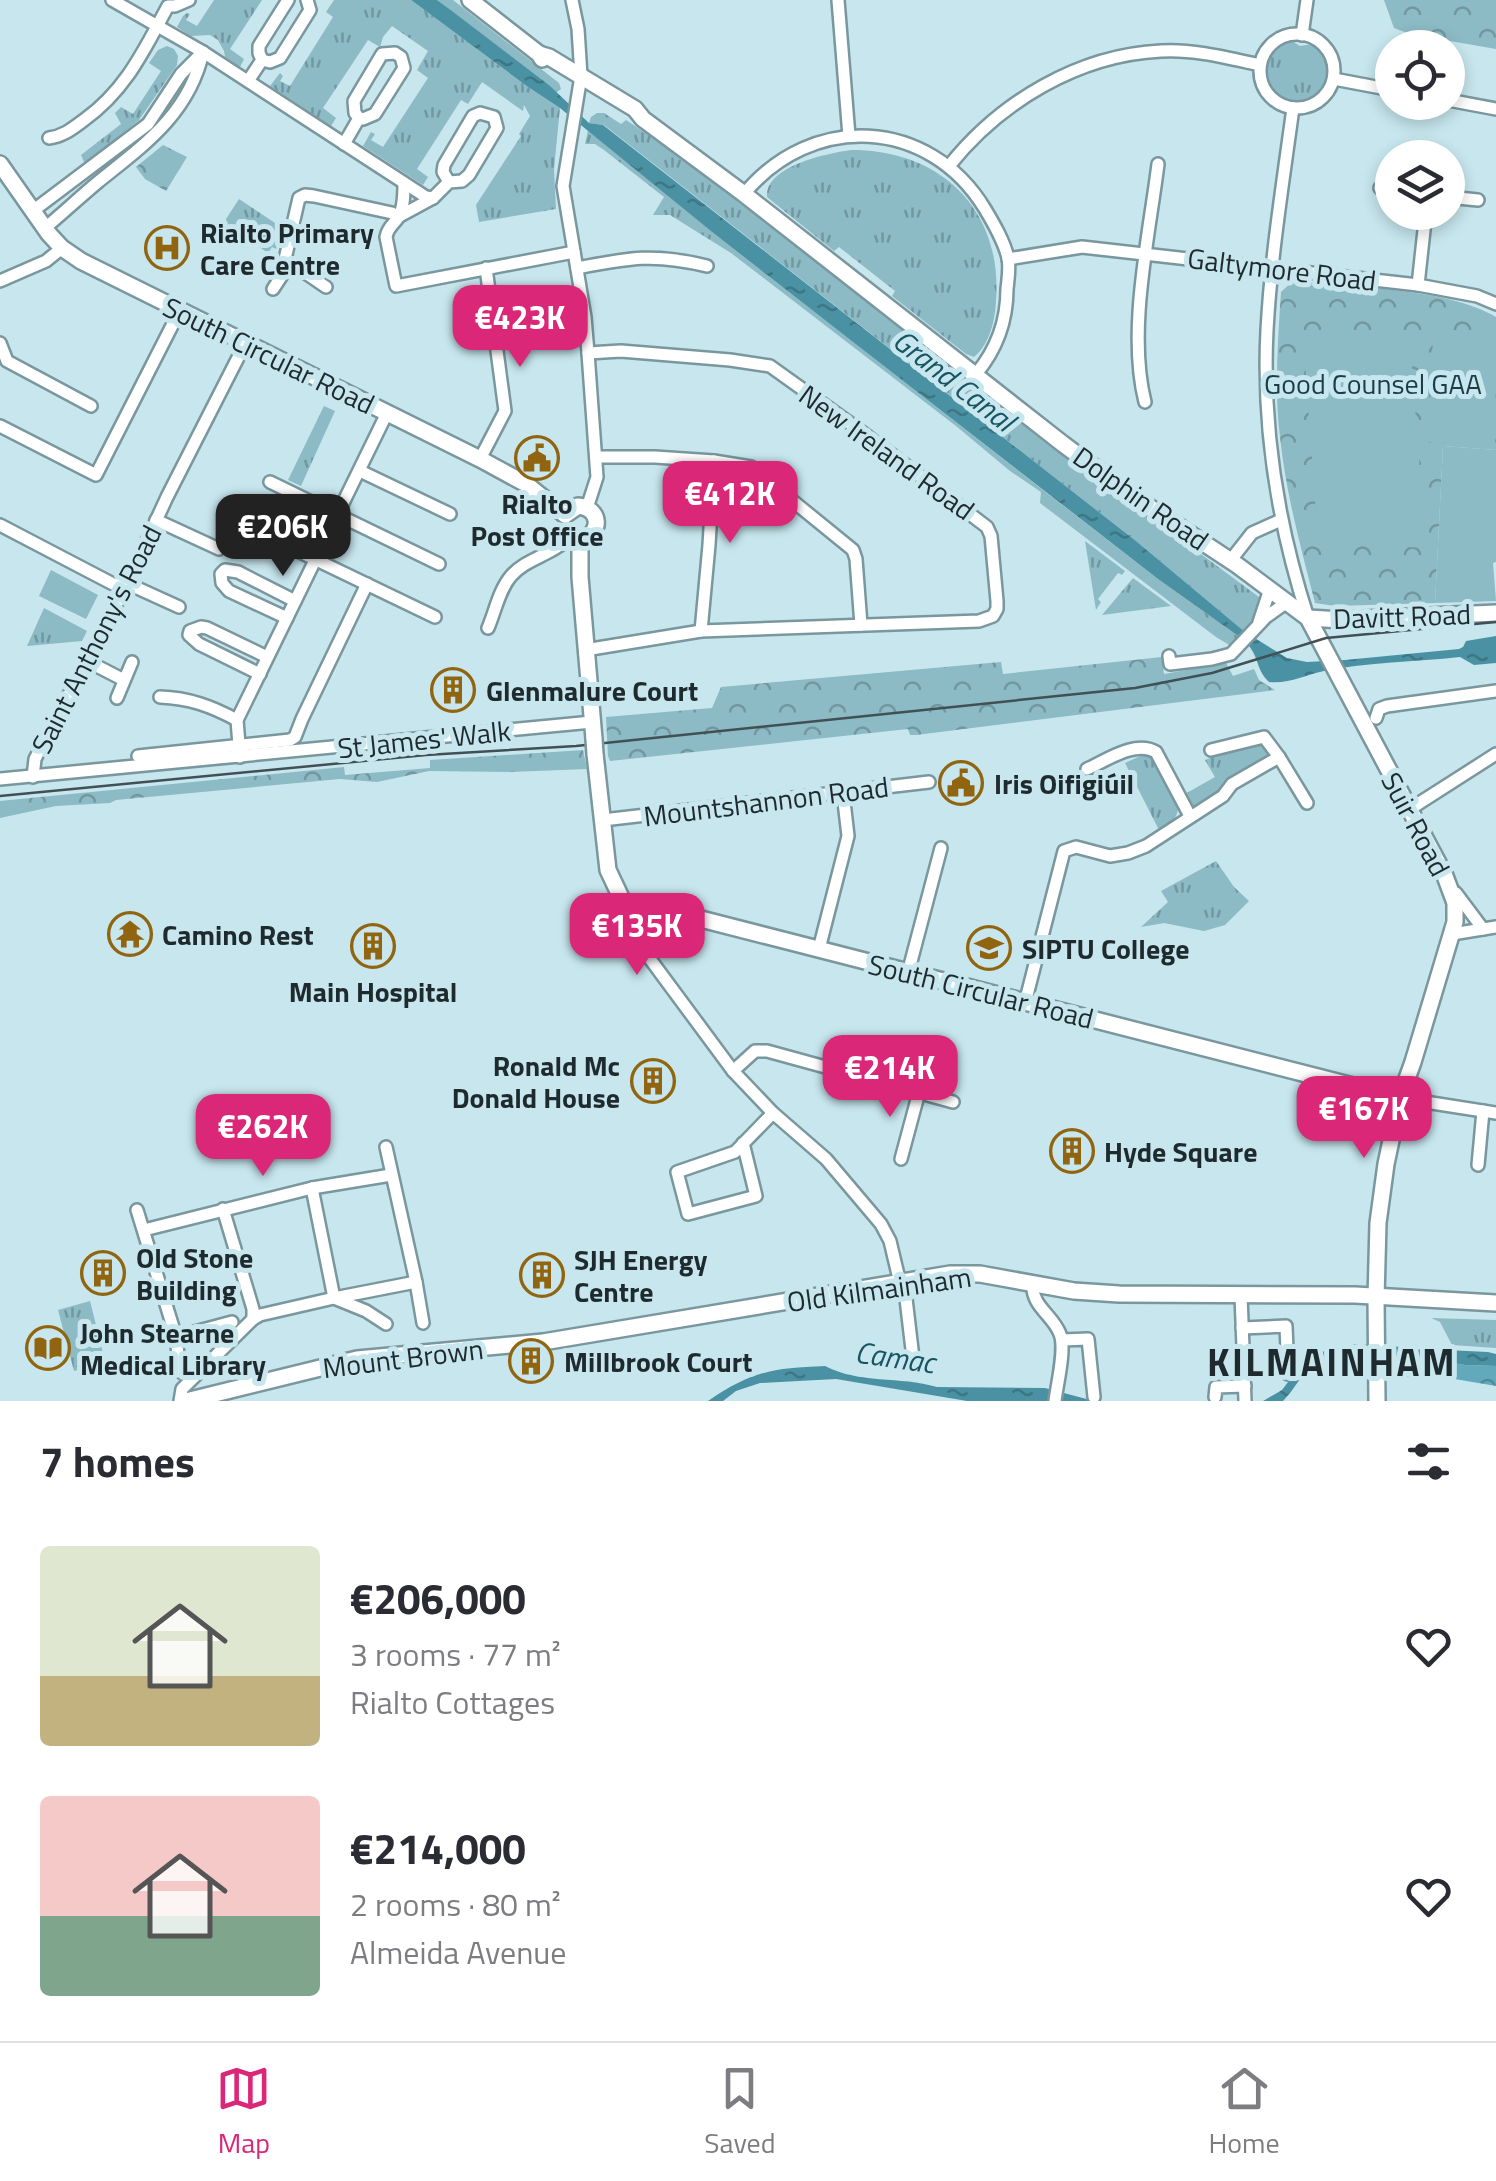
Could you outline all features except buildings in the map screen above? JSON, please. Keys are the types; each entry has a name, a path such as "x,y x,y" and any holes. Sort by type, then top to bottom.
{"main road":[{"name":"Dolphin Road","path":"470,0 579,88 635,110 1063,444 1308,618"},
{"name":"South Circular Road","path":"0,164 44,228 62,248 82,261 480,459 526,484 566,515"},
{"path":"575,538 591,536 596,527 596,516 588,508 570,509 564,528 575,538 608,870 624,904"},
{"name":"Davitt Road","path":"1308,618 1496,613"},
{"name":"Suir Road","path":"1308,618 1410,808 1450,888 1456,909 1452,934 1400,1098"},
{"name":"South Circular Road","path":"624,904 658,908 1400,1098"},
{"path":"1377,1401 1378,1223 1400,1098"},
{"name":"Old Kilmainham","path":"564,1339 950,1274 1104,1293 1354,1295 1496,1303"},
{"name":"Mount Brown","path":"183,1401 358,1359 564,1339"}],"street":[{"path":"112,0 203,52 426,198 433,198"},
{"path":"50,138 68,132 104,105 117,92 168,6 189,0"},
{"path":"248,82 262,60 260,46 288,0"},
{"path":"262,60 280,58 310,10 307,0"},
{"path":"572,0 579,40 579,88 564,186 586,317 597,477 588,508"},
{"path":"838,0 849,136"},
{"path":"1302,35 1307,0"},
{"path":"1302,35 1325,46 1333,62 1334,78 1322,99 1309,107 1293,108 1277,103 1265,90 1260,65 1272,44 1286,36 1302,35"},
{"path":"949,166 980,132 1021,99 1066,74 1113,58 1164,50 1260,65"},
{"path":"34,210 148,124 180,74 203,52"},
{"path":"44,228 165,125 193,81 203,52"},
{"path":"396,53 404,68 375,114 358,118 354,101 382,54 396,53"},
{"path":"1334,78 1375,86"},
{"path":"1465,103 1496,109"},
{"path":"1293,108 1272,270 1267,334 1268,404 1281,520 1308,618"},
{"path":"449,182 444,165 473,116 480,112 494,117 497,128 469,176 449,182 433,198 398,217 390,226 386,237 396,286 574,252"},
{"path":"344,144 358,118"},
{"path":"744,194 767,169 798,150 821,140 849,136 884,138 949,166 973,189 1008,258 1002,328 993,352 976,374"},
{"path":"1145,402 1137,361 1139,318 1158,164"},
{"path":"398,217 404,183"},
{"path":"273,288 288,261 296,206 303,195 398,217"},
{"path":"1465,199 1478,200"},
{"path":"1418,285 1424,230"},
{"name":"Galtymore Road","path":"1008,258 1082,247 1418,285 1495,302"},
{"path":"0,282 46,262 62,248"},
{"path":"273,251 326,287"},
{"path":"577,268 632,258 672,258 707,266"},
{"path":"480,459 505,411 486,268"},
{"path":"0,426 96,475 180,310"},
{"name":"Saint Anthony's Road","path":"33,776 35,759 126,586 246,342"},
{"path":"0,343 8,361 91,406"},
{"name":"New Ireland Road","path":"585,650 701,631 979,621 993,616 997,609 987,527 770,366 635,352 588,353"},
{"path":"240,751 237,720 387,413"},
{"path":"596,457 640,456 751,467 853,550 861,625"},
{"path":"701,631 714,461"},
{"path":"360,471 450,514"},
{"path":"270,482 439,564"},
{"path":"156,520 218,550"},
{"path":"1230,561 1252,533 1281,520"},
{"path":"0,525 112,584 135,587 178,608"},
{"path":"244,525 435,617"},
{"path":"488,628 512,574 575,538"},
{"path":"287,618 229,591 221,574 224,570 238,572 295,601"},
{"path":"0,779 240,751 290,740 295,737 367,584"},
{"path":"1256,628 1270,589"},
{"path":"1169,656 1170,664 1223,657 1239,648 1287,602"},
{"path":"260,674 192,640 190,630 207,628 268,658"},
{"path":"87,661 124,680"},
{"path":"117,698 132,662"},
{"path":"1376,718 1386,706 1496,691"},
{"path":"160,696 201,702 237,720"},
{"name":"St James' Walk","path":"240,751 255,755 594,738"},
{"path":"1211,750 1264,738 1306,802"},
{"path":"1087,770 1132,750 1148,748 1156,752 1190,816"},
{"path":"138,756 240,751"},
{"path":"1410,808 1496,754"},
{"path":"1025,1003 1064,851 1076,847 1110,856 1128,854 1230,797 1232,784 1280,757"},
{"name":"Mountshannon Road","path":"603,820 929,782"},
{"path":"818,950 847,844 843,793"},
{"path":"908,973 942,848"},
{"path":"1450,888 1490,928"},
{"path":"624,904 639,944 733,1071 826,1159 871,1210 890,1241 902,1282 913,1358"},
{"path":"639,944 650,915 658,908"},
{"path":"1452,934 1490,928"},
{"path":"733,1071 755,1051 763,1050 954,1102"},
{"path":"901,1159 919,1092"},
{"path":"1400,1098 1490,1112 1478,1166"},
{"path":"744,1143 756,1196 688,1214 676,1172 735,1152 744,1143 774,1113"},
{"path":"386,1148 423,1323"},
{"path":"144,1230 312,1188 391,1175"},
{"path":"312,1188 334,1298"},
{"path":"137,1210 176,1337 180,1372"},
{"path":"223,1210 253,1318"},
{"path":"183,1401 182,1389 253,1318 416,1282"},
{"path":"1033,1284 1036,1302 1066,1340 1056,1395"},
{"path":"1242,1295 1245,1401"},
{"path":"334,1298 386,1324"},
{"path":"176,1337 232,1322"},
{"path":"1242,1328 1286,1326 1288,1374"},
{"path":"1066,1340 1088,1339 1094,1398"},
{"path":"1215,1397 1216,1386 1245,1386"}],"green space":[{"path":"214,0 262,0 230,49 244,59 240,67 225,57 218,40 210,35 191,36 177,27 187,13 190,14 186,20 197,26"},
{"path":"334,0 411,0 560,108 554,169 556,209 479,222 476,205 530,116 524,105 523,111 482,82 468,104 461,100 417,169 428,177 423,185 363,146 371,132 375,134 371,140 383,147 428,78 417,70 428,51 392,26 380,47 368,40 323,108 336,118 331,126 270,86 280,73 280,81 290,86 333,17 326,12"},
{"path":"437,0 453,0 559,83 561,89 556,93"},
{"path":"1384,0 1496,0 1496,49 1465,44 1465,30 1394,28"},
{"path":"1290,40 1300,46 1313,44 1328,66 1323,91 1308,102 1292,103 1277,96 1264,76 1270,54"},
{"path":"167,46 178,56 177,65 139,120 85,164 81,155 121,124 115,113 121,107 133,114 161,71 149,63 158,50"},
{"path":"597,113 621,124 626,120 677,154 1259,597 1260,607 1245,632 1136,541 604,125 589,123"},
{"path":"588,130 712,232 1052,497 1241,638 1231,646 1216,637 1040,503 1041,492 731,253 670,215 653,215 664,197 604,150 595,144 585,144"},
{"path":"163,145 187,157 166,191 145,179 136,167"},
{"path":"852,150 913,161 939,174 960,191 977,213 989,239 996,301 991,331 974,357 892,296 895,291 839,247 834,251 767,197 769,186 787,169"},
{"path":"239,199 281,227 276,249 272,247 268,253 226,224"},
{"name":"Good Counsel GAA","path":"1294,280 1426,295 1476,307 1496,317 1496,450 1443,446 1435,603 1315,603 1290,500 1278,419 1281,292"},
{"path":"1303,336 1410,342 1426,548 1318,542"},
{"path":"1433,340 1496,343 1495,445 1428,442"},
{"path":"324,406 335,411 301,486 288,480"},
{"path":"1443,446 1496,450 1496,601 1435,603"},
{"path":"1085,541 1125,571 1122,575 1118,573 1098,599 1101,602 1096,610"},
{"path":"51,570 98,595 86,619 39,596"},
{"path":"1133,578 1171,606 1102,615"},
{"path":"44,608 87,631 82,641 27,646"},
{"path":"1162,657 1164,674 1226,663 1233,676 1254,669 1259,680 1275,690 916,735 910,735 908,729 610,761 608,756 606,717 712,708 721,687 1001,662 1003,674"},
{"path":"1260,739 1269,743 1269,755 1193,806 1185,794 1215,777 1205,760"},
{"path":"583,750 587,769 429,771 377,782 340,779 56,806 0,818 0,801 344,767 345,775 430,768 430,760"},
{"path":"1149,752 1178,807 1174,818 1159,830 1125,763"},
{"path":"1216,861 1249,901 1225,925 1204,931 1164,923 1141,927 1168,902 1161,891"},
{"path":"90,1301 103,1353 93,1356 95,1366 74,1371 58,1310"},
{"path":"1431,1318 1496,1320 1496,1348 1452,1345 1440,1322"},
{"path":"1421,1358 1496,1366 1496,1386 1437,1376 1389,1377 1388,1360"}],"water":[{"path":"411,0 437,0 452,11 549,85 589,123 603,125 1136,541 1245,632 1287,658 1307,662 1459,649 1466,641 1496,636 1496,663 1474,665 1460,657 1392,662 1269,682 1241,638 1158,579 853,342 560,108"},
{"path":"1357,1344 1401,1347 1404,1351 1488,1352 1496,1354 1496,1366 1421,1358 1327,1362 1306,1373 1283,1401 1263,1401 1282,1390 1312,1354"},
{"path":"825,1366 866,1378 937,1387 1045,1388 1094,1401 967,1401 836,1379 760,1383 736,1391 723,1401 708,1401 764,1373"}],"tram line":[{"path":"0,796 426,755 576,746 1135,688 1212,673 1326,638 1496,622"}],"place":[{"name":"Rialto Primary Care Centre","path":"167,248"},
{"name":"Rialto Post Office","path":"537,458"},
{"name":"Glenmalure Court","path":"453,690"},
{"name":"Iris Oifigiúil","path":"961,783"},
{"name":"Camino Rest","path":"130,934"},
{"name":"Main Hospital","path":"373,946"},
{"name":"SIPTU College","path":"989,948"},
{"name":"Ronald Mc Donald House","path":"653,1081"},
{"name":"Hyde Square","path":"1072,1151"},
{"name":"Old Stone Building","path":"103,1273"},
{"name":"SJH Energy Centre","path":"542,1275"},
{"name":"John Stearne Medical Library","path":"48,1348"},
{"name":"Millbrook Court","path":"531,1361"}],"district":[{"name":"KILMAINHAM","path":"1332,1362"}],"water label":[{"name":"Grand Canal","path":"954,380"},
{"name":"Camac","path":"895,1357"}]}
